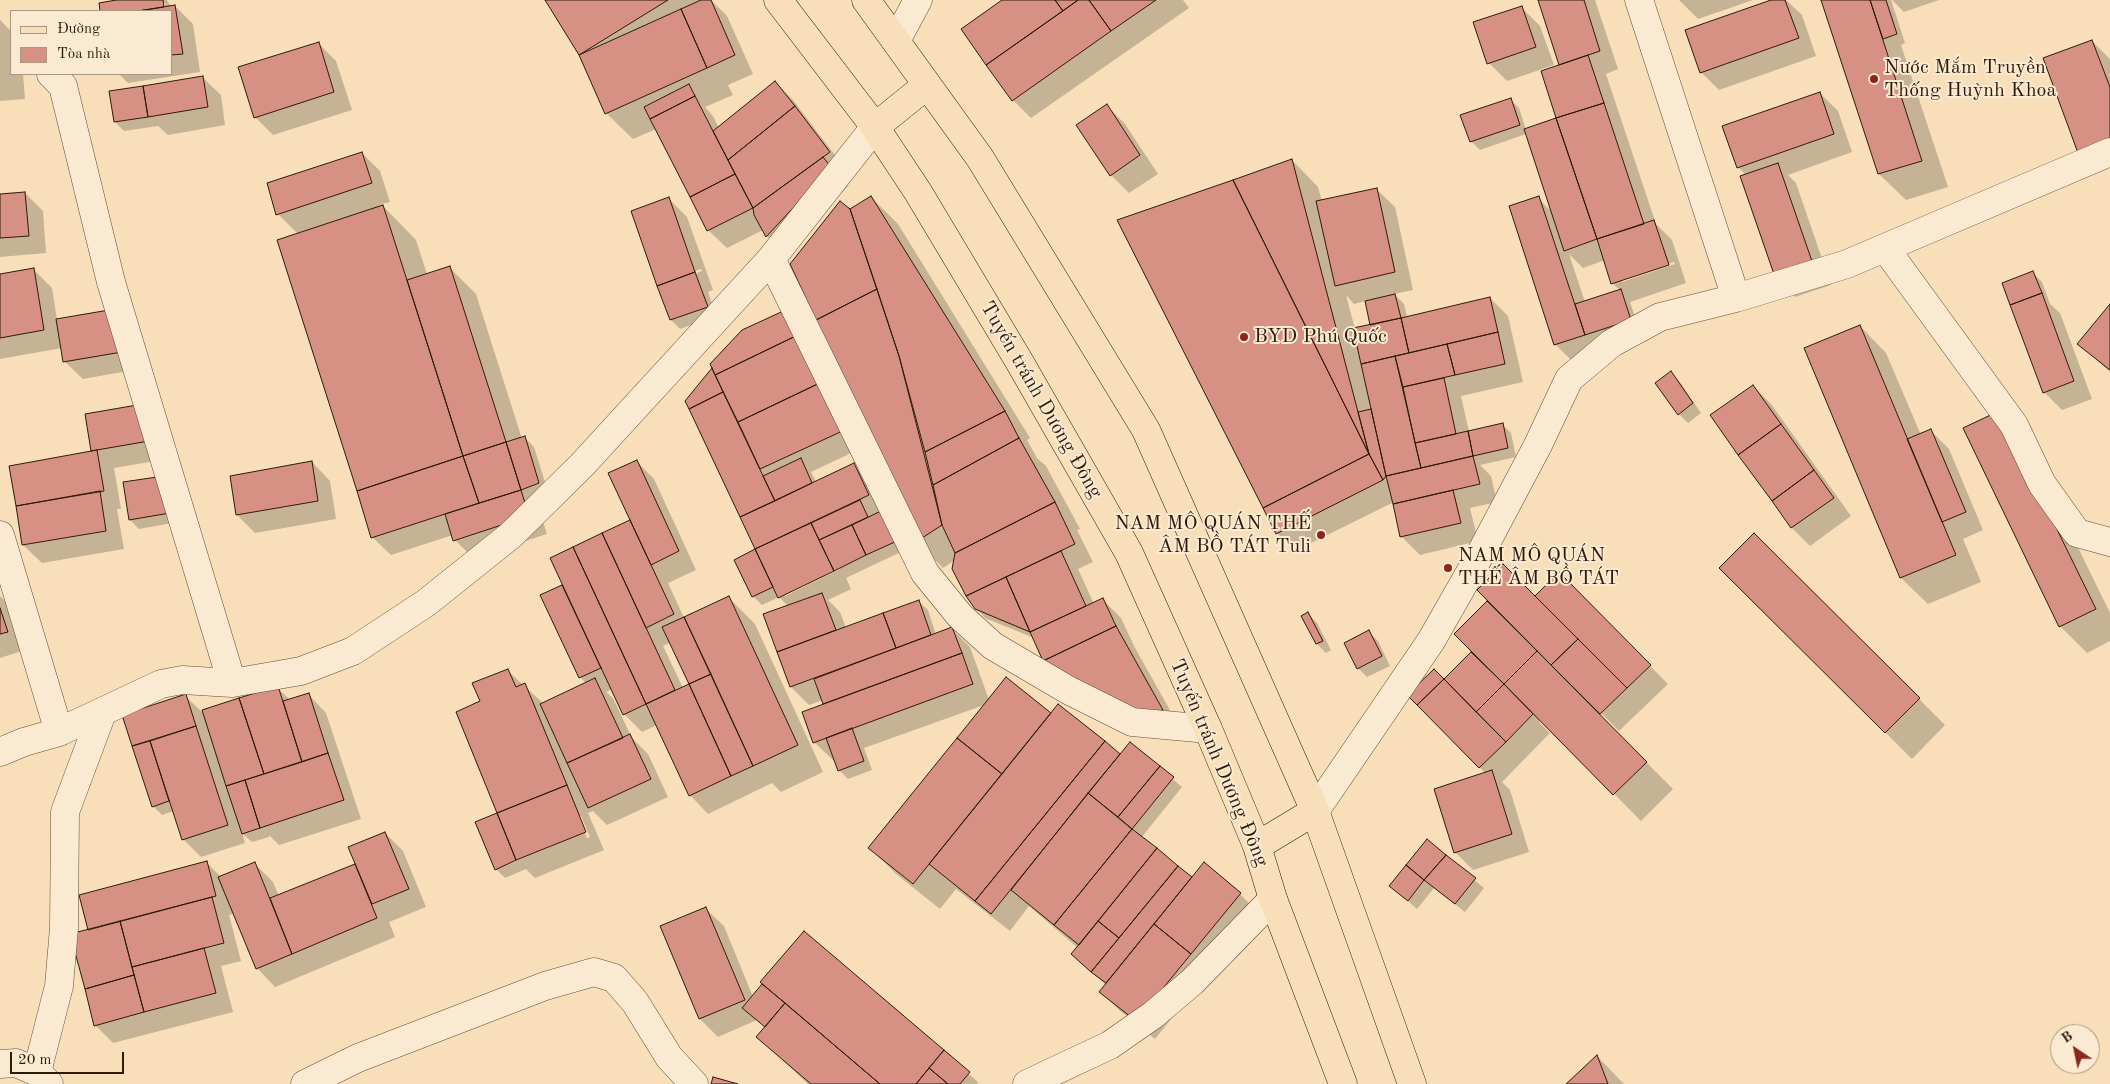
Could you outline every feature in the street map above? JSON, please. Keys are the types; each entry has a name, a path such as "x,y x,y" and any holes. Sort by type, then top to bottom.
{"main road":[{"name":"Tuyến tránh Dương Đông","path":"778,0 875,127 918,192 1019,360 1128,553 1208,729 1257,846 1274,899 1343,1084"},
{"path":"866,0 980,158 1146,430 1315,811 1412,1084"},
{"path":"875,127 927,85"},
{"path":"1257,846 1315,811"}],"street":[{"path":"896,41 918,0"},
{"path":"1639,0 1736,298"},
{"path":"52,75 63,86 111,282 232,683"},
{"path":"0,752 24,742 59,732 160,684 182,680 232,683 300,671 353,651 426,603 511,534 582,465 771,259 875,127"},
{"path":"1315,811 1431,641 1516,487 1569,378 1612,343 1660,317 1736,298 1847,264 2110,152"},
{"path":"1885,248 2014,425 2042,484 2077,532 2110,542"},
{"path":"771,259 925,573 960,616 993,646 1068,690 1132,722 1208,729"},
{"path":"0,535 59,732"},
{"path":"0,1064 16,1063 43,1078 59,986 64,928 65,812 102,713"},
{"path":"1027,1084 1110,1045 1153,1015 1192,982 1274,899"},
{"path":"305,1084 358,1058 545,986 594,972 614,978 636,1002 669,1057 694,1084"}],"building":[{"path":"116,0 163,0 164,7 144,10 100,10 99,3"},
{"path":"545,0 668,0 579,55"},
{"path":"701,0 711,0 735,55 707,68 681,9"},
{"path":"1002,0 1055,0 1063,11 986,65 961,29"},
{"path":"1055,0 1078,0 1063,11"},
{"path":"1078,0 1089,0 1111,31 1012,101 986,65"},
{"path":"1089,0 1156,0 1111,31"},
{"path":"1538,0 1584,0 1600,51 1559,65"},
{"path":"1771,0 1785,0 1799,38 1700,73 1685,30"},
{"path":"1821,0 1870,0 1922,161 1878,174"},
{"path":"1870,0 1886,0 1897,34 1883,39"},
{"path":"175,5 183,54 172,55 172,10 144,10"},
{"path":"1522,6 1536,47 1487,64 1473,22"},
{"path":"681,9 707,68 605,114 579,55"},
{"path":"2092,40 2110,87 2110,141 2078,153 2043,58"},
{"path":"319,42 334,92 254,118 238,67"},
{"path":"1588,55 1604,103 1556,118 1541,71"},
{"path":"203,76 208,107 148,117 143,86"},
{"path":"775,81 795,106 728,160 713,131"},
{"path":"689,84 695,96 650,119 644,107"},
{"path":"143,86 148,117 114,122 109,91"},
{"path":"1820,92 1834,134 1737,168 1722,126"},
{"path":"695,96 735,174 690,197 650,119"},
{"path":"1511,98 1520,125 1470,142 1460,115"},
{"path":"1604,103 1644,224 1597,239 1556,118"},
{"path":"1107,104 1140,155 1110,176 1076,125"},
{"path":"795,106 830,152 753,208 728,160"},
{"path":"1556,118 1597,239 1564,251 1524,129"},
{"path":"362,152 372,183 276,215 267,183"},
{"path":"823,157 831,167 766,237 754,215 753,208"},
{"path":"1292,159 1358,412 1369,454 1233,180"},
{"path":"1778,163 1814,267 1776,280 1740,176"},
{"path":"735,174 753,208 707,231 690,197"},
{"name":"BYD Phú Quốc","path":"1233,180 1369,454 1263,508 1117,220"},
{"path":"1377,188 1395,272 1335,286 1316,201"},
{"path":"25,192 29,236 0,238 0,194"},
{"path":"871,196 1005,411 925,452 899,356 850,209"},
{"path":"1539,196 1585,335 1554,345 1509,206"},
{"path":"669,197 695,272 657,286 631,211"},
{"path":"840,201 850,209 877,289 816,320 790,264"},
{"path":"383,205 463,456 357,491 277,240"},
{"path":"1654,220 1669,265 1611,284 1597,239"},
{"path":"450,266 506,442 463,456 407,280"},
{"path":"34,268 44,330 0,338 0,274"},
{"path":"2033,271 2042,293 2010,305 2002,283"},
{"path":"695,272 708,307 670,320 657,286"},
{"path":"877,289 899,356 942,525 916,542 816,320"},
{"path":"1621,289 1631,320 1585,335 1575,304"},
{"path":"2042,293 2074,381 2043,393 2010,305"},
{"path":"1395,294 1401,318 1370,325 1365,301"},
{"path":"1490,297 1498,332 1409,353 1401,318"},
{"path":"2110,304 2110,370 2077,344"},
{"path":"792,307 804,332 715,375 710,364 742,330"},
{"path":"115,309 122,352 63,362 56,319"},
{"path":"1401,318 1409,353 1361,364 1353,328"},
{"path":"1860,325 1956,555 1900,578 1804,348"},
{"path":"804,332 826,380 738,422 715,375"},
{"path":"1498,332 1505,364 1455,375 1447,344"},
{"path":"1447,344 1455,375 1403,387 1395,356"},
{"path":"1395,356 1421,468 1386,476 1361,364"},
{"path":"712,368 723,392 689,409 685,401"},
{"path":"1671,371 1693,403 1678,415 1655,383"},
{"path":"1444,378 1456,434 1415,443 1403,387"},
{"path":"826,380 849,428 760,469 738,422"},
{"path":"1753,385 1781,424 1738,455 1710,415"},
{"path":"723,392 775,501 740,517 689,409"},
{"path":"143,404 149,441 91,451 85,414"},
{"path":"1371,409 1386,476 1383,480 1369,454 1358,412"},
{"path":"1005,411 1019,438 933,485 925,452"},
{"path":"1999,411 2096,609 2059,627 1963,428"},
{"path":"1503,423 1508,448 1473,456 1468,431"},
{"path":"1781,424 1814,470 1772,501 1738,455"},
{"path":"1931,429 1966,512 1942,522 1907,439"},
{"path":"1468,431 1473,456 1421,468 1415,443"},
{"path":"525,436 539,483 521,490 506,442"},
{"path":"1019,438 1055,502 955,553 942,525 933,485"},
{"path":"506,442 521,490 479,503 463,456"},
{"path":"97,450 104,491 16,506 9,466"},
{"path":"1369,454 1383,480 1276,534 1263,508"},
{"path":"463,456 479,503 371,538 357,491"},
{"path":"1473,456 1480,484 1393,504 1386,476"},
{"path":"801,458 812,483 775,501 763,476"},
{"path":"637,460 679,551 651,565 608,473"},
{"path":"312,461 318,501 236,515 230,476"},
{"path":"854,463 869,495 755,549 740,517"},
{"path":"1814,470 1834,498 1791,528 1772,501"},
{"path":"164,476 170,513 129,520 123,482"},
{"path":"521,490 529,516 453,541 445,514"},
{"path":"1453,490 1461,523 1400,537 1393,504"},
{"path":"100,491 106,531 22,545 16,506"},
{"path":"860,500 868,517 819,540 811,523"},
{"path":"1055,502 1075,544 966,596 952,569 955,553"},
{"path":"883,510 897,541 866,555 852,525"},
{"path":"630,520 674,614 646,628 602,533"},
{"path":"811,523 834,571 778,598 755,549"},
{"path":"852,525 866,555 834,571 819,540"},
{"path":"602,533 675,690 646,704 573,547"},
{"path":"1754,533 1920,698 1885,733 1719,568"},
{"path":"573,547 646,704 623,715 550,558"},
{"path":"755,549 773,587 752,597 734,560"},
{"path":"1061,551 1086,606 1030,632 1006,577"},
{"path":"1503,564 1578,639 1551,665 1477,590"},
{"path":"1559,572 1651,665 1627,688 1535,596"},
{"path":"1006,577 1030,632 975,609 966,596"},
{"path":"562,585 601,668 579,678 540,595"},
{"path":"822,593 836,630 777,652 763,614"},
{"path":"729,596 798,745 753,766 684,617"},
{"path":"1103,598 1116,626 1043,661 1030,632"},
{"path":"919,600 931,635 896,648 883,613"},
{"path":"1487,601 1537,651 1504,684 1454,634"},
{"path":"0,608 8,632 0,634"},
{"path":"1308,612 1323,641 1316,644 1301,616"},
{"path":"883,613 896,648 790,687 777,652"},
{"path":"684,617 711,674 689,684 662,627"},
{"path":"1116,626 1163,710 1139,713 1043,661"},
{"path":"952,627 962,653 823,704 814,679"},
{"path":"1369,630 1382,656 1357,669 1344,643"},
{"path":"1578,639 1627,688 1600,714 1551,665"},
{"path":"1537,651 1647,762 1613,795 1504,684"},
{"path":"1471,652 1504,684 1476,712 1444,679"},
{"path":"962,653 973,684 813,743 802,712"},
{"path":"508,669 516,687 525,683 567,785 497,813 456,712 480,701 472,683"},
{"path":"1434,669 1444,679 1417,705 1407,695"},
{"path":"711,674 753,766 731,776 689,684"},
{"path":"1006,677 1051,713 1002,774 957,738"},
{"path":"595,678 623,738 567,763 540,704"},
{"path":"1444,679 1506,742 1479,768 1417,705"},
{"path":"689,684 731,776 689,796 646,704"},
{"path":"1504,684 1533,714 1506,742 1476,712"},
{"path":"278,686 302,762 264,774 239,698"},
{"path":"309,693 328,753 302,762 283,701"},
{"path":"186,694 196,726 132,746 122,715"},
{"path":"239,698 264,774 226,786 202,710"},
{"path":"1058,704 1105,741 975,901 929,864"},
{"path":"196,726 228,825 182,840 150,741"},
{"path":"852,728 864,761 838,771 826,738"},
{"path":"630,734 651,779 588,808 567,763"},
{"path":"957,738 1002,774 913,884 868,848"},
{"path":"150,741 169,801 152,807 132,746"},
{"path":"1105,741 1120,754 991,914 975,901"},
{"path":"1130,742 1160,766 1118,817 1088,793"},
{"path":"328,753 344,800 260,828 245,780"},
{"path":"1160,766 1174,777 1132,829 1118,817"},
{"path":"1492,770 1512,834 1454,853 1434,789"},
{"path":"245,780 260,828 242,834 226,786"},
{"path":"567,785 586,832 516,860 497,813"},
{"path":"1088,793 1132,829 1054,925 1011,890"},
{"path":"497,813 516,860 495,870 475,822"},
{"path":"1132,829 1157,848 1079,945 1054,925"},
{"path":"385,832 409,889 372,904 348,847"},
{"path":"1427,839 1446,855 1424,880 1406,865"},
{"path":"1157,848 1178,866 1119,938 1098,921"},
{"path":"1446,855 1476,878 1455,904 1424,880"},
{"path":"207,861 216,896 88,930 79,895"},
{"path":"255,862 292,954 256,969 218,877"},
{"path":"1204,862 1241,893 1191,954 1154,924"},
{"path":"355,864 377,918 292,954 270,898"},
{"path":"1406,865 1424,880 1408,901 1389,886"},
{"path":"1178,866 1192,877 1106,983 1091,972"},
{"path":"212,897 224,943 132,967 120,921"},
{"path":"706,907 745,1000 699,1019 660,926"},
{"path":"120,921 134,975 85,989 70,934"},
{"path":"1098,921 1119,938 1091,972 1071,954"},
{"path":"1154,924 1191,954 1136,1021 1099,992"},
{"path":"804,931 944,1050 916,1084 880,1084 760,982"},
{"path":"204,948 216,993 144,1012 132,967"},
{"path":"134,975 144,1012 94,1026 85,989"},
{"path":"762,984 785,1003 765,1027 742,1008"},
{"path":"785,1003 880,1084 811,1084 756,1037"},
{"path":"944,1050 970,1072 960,1084 948,1084 929,1068"},
{"path":"1597,1055 1608,1084 1566,1084"},
{"path":"929,1068 948,1084 916,1084"},
{"path":"713,1077 738,1084 711,1084"}],"place":[{"name":"Nước Mắm Truyền Thống Huỳnh Khoa","path":"1874,79"},
{"name":"BYD Phú Quốc","path":"1244,337"},
{"name":"NAM MÔ QUÁN THẾ ÂM BỒ TÁT Tuli","path":"1321,535"},
{"name":"NAM MÔ QUÁN THẾ ÂM BỒ TÁT","path":"1448,568"}]}
